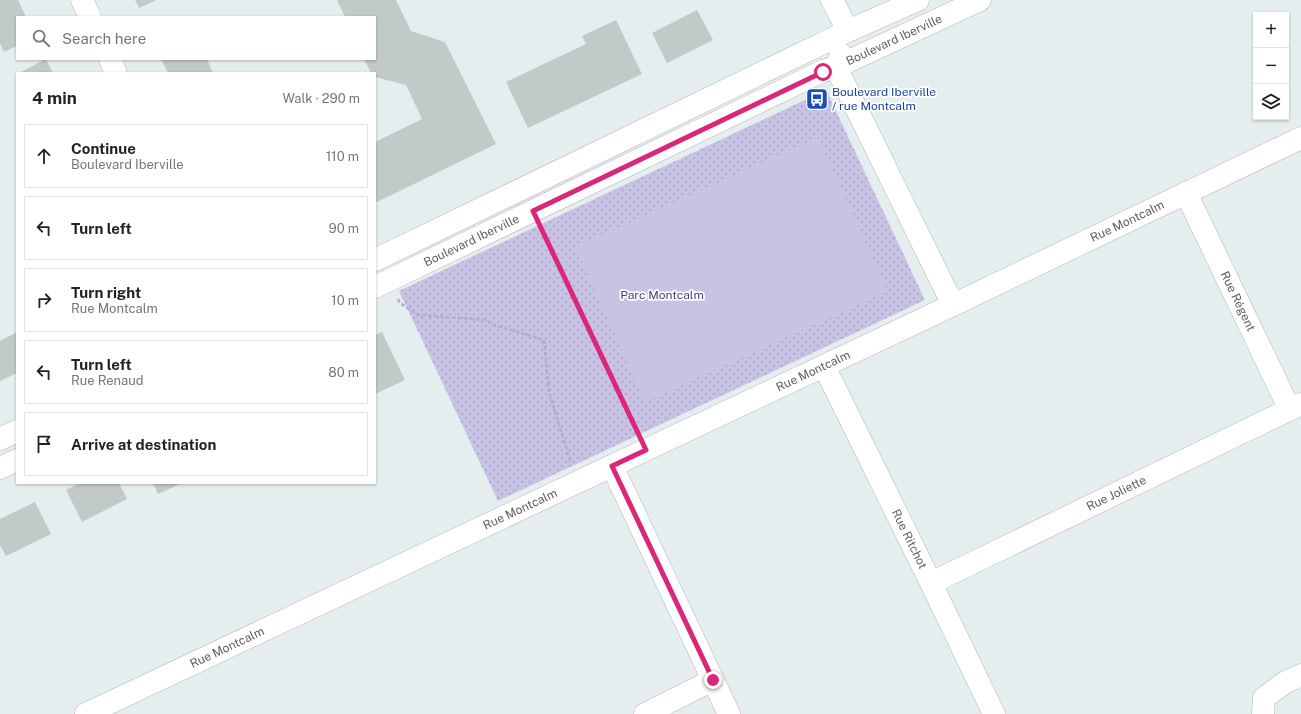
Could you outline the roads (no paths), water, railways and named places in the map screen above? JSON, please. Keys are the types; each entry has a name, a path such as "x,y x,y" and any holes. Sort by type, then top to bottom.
{"street":[{"path":"82,0 90,16"},
{"path":"832,0 848,31 836,67 953,305"},
{"name":"Boulevard Iberville","path":"376,260 848,31 918,0"},
{"name":"Boulevard Iberville","path":"382,284 823,72 980,0"},
{"path":"110,60 116,72"},
{"name":"Rue Montcalm","path":"86,714 953,305 1301,138"},
{"name":"Rue Régent","path":"1186,193 1295,407"},
{"name":"Rue Ritchot","path":"824,366 994,714"},
{"name":"Rue Joliette","path":"931,583 1295,407"},
{"path":"0,439 16,431"},
{"path":"0,468 16,460"},
{"path":"612,466 729,714"},
{"path":"1263,714 1264,698 1284,683 1301,676"},
{"path":"645,714 713,680"}],"place":[{"name":"Boulevard Iberville / rue Montcalm","path":"817,99"}],"park label":[{"name":"Parc Montcalm","path":"662,295"}]}
